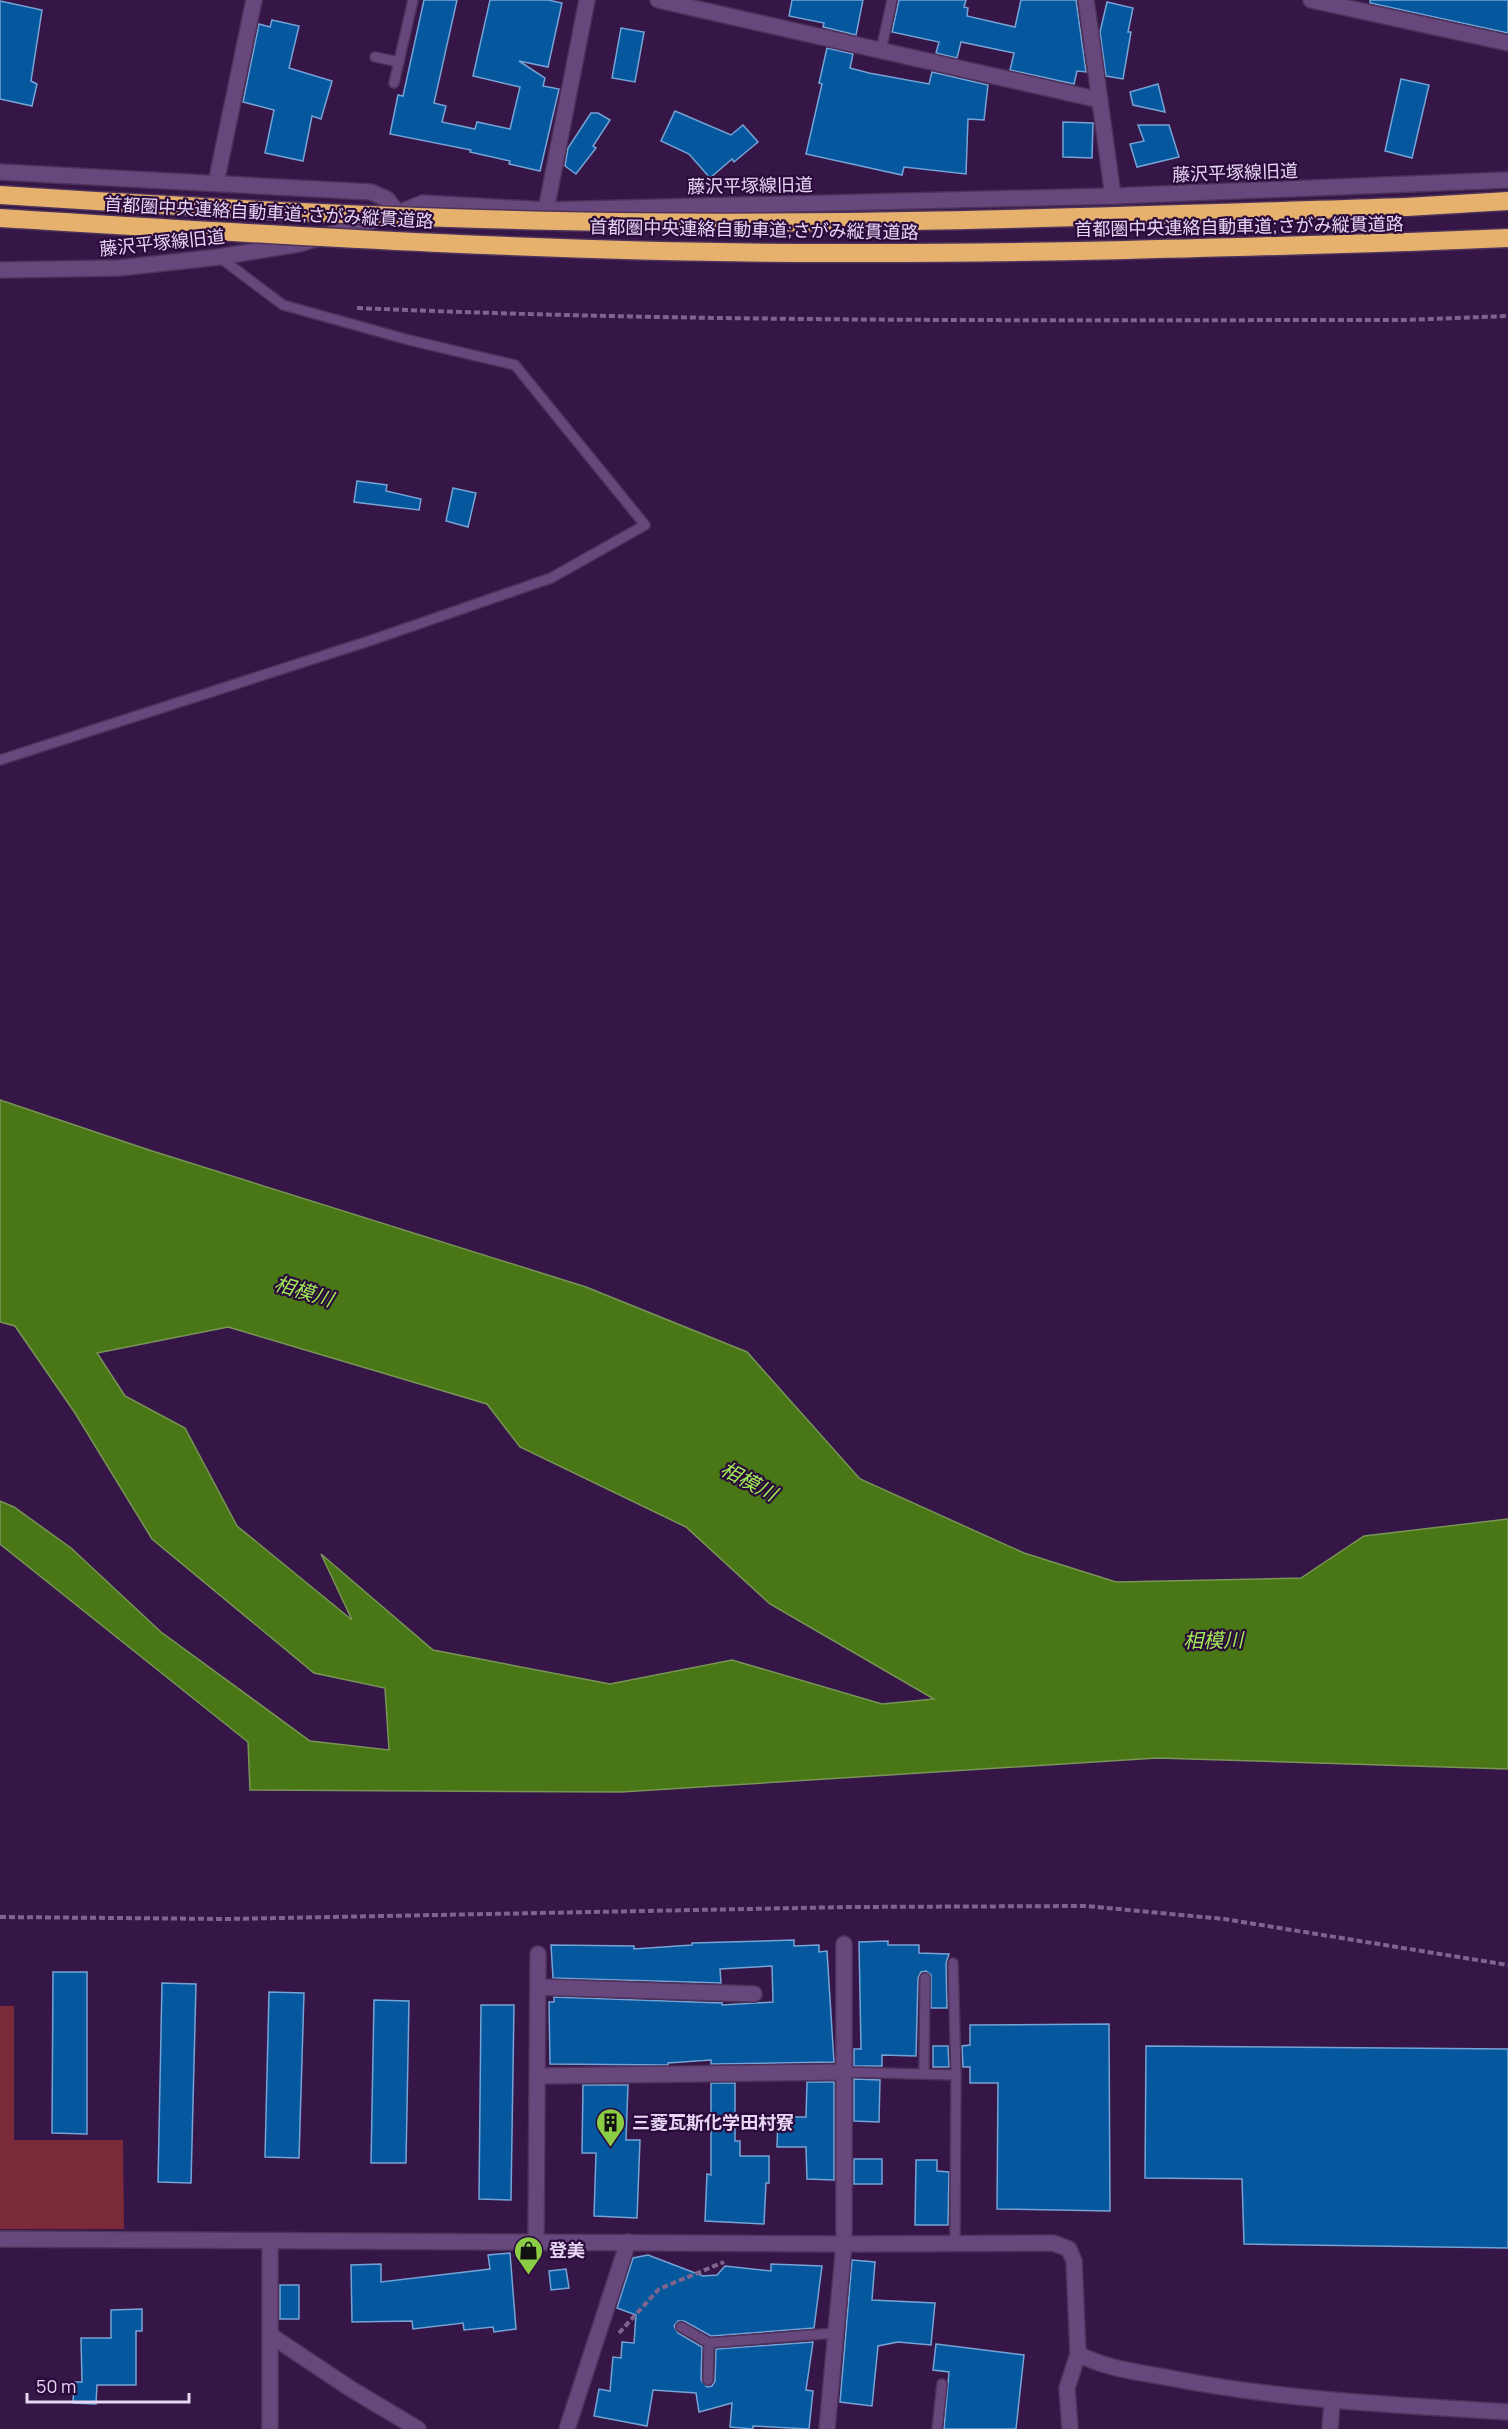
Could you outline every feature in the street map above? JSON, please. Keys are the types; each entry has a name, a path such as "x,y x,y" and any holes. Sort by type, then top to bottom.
{"highway":[{"name":"首都圏中央連絡自動車道;さがみ縦貫道路","path":"0,195 198,208 559,221 816,222 1122,216 1508,201"},
{"name":"首都圏中央連絡自動車道;さがみ縦貫道路","path":"0,218 193,230 558,247 826,253 1126,251 1508,238"}],"street":[{"path":"216,183 254,0"},
{"path":"546,210 587,0"},
{"path":"658,0 1100,100"},
{"path":"1086,0 1113,196"},
{"path":"1311,0 1508,43"},
{"path":"0,172 371,192 387,199 398,213"},
{"name":"藤沢平塚線旧道","path":"0,270 119,268 299,244 423,203 546,210 1113,196 1508,180"},
{"path":"827,2429 844,2244 844,1944"},
{"path":"536,2241 538,1954"},
{"path":"538,1987 754,1994"},
{"path":"538,2076 843,2072"},
{"path":"0,2239 1053,2243 1068,2249 1074,2260 1078,2354 1067,2388 1070,2429"},
{"path":"270,2241 270,2429"},
{"path":"567,2429 628,2242"},
{"path":"270,2335 415,2428"},
{"path":"1078,2354 1098,2364 1207,2385 1332,2401 1508,2412"},
{"path":"1330,2429 1332,2401"}],"lane":[{"path":"394,82 413,0"},
{"path":"881,50 892,0"},
{"path":"375,57 399,62"},
{"path":"0,760 372,640 551,578 645,525 515,364 409,340 283,305 219,256"},
{"path":"953,1964 956,2075 955,2244"},
{"path":"924,2074 925,1978"},
{"path":"843,2072 956,2075"},
{"path":"681,2327 709,2343 836,2333"},
{"path":"708,2380 709,2343"},
{"path":"937,2429 942,2384"}],"path":[{"path":"353,308 759,320 1405,320 1508,316"},
{"path":"0,1917 226,1919 828,1907 1086,1906 1224,1919 1508,1965"},
{"path":"613,2341 629,2320 659,2289 723,2263 734,2261"}],"shaded area":[{"path":"0,2006 14,2006 14,2140 123,2140 124,2229 0,2229"}],"water":[{"name":"相模川","path":"0,1100 149,1150 586,1287 747,1352 860,1479 1024,1553 1116,1582 1301,1578 1364,1536 1508,1519 1508,1769 1157,1758 621,1792 250,1790 248,1742 0,1544 0,1501 14,1507 71,1548 161,1632 310,1741 389,1750 385,1688 314,1673 152,1539 75,1413 15,1326 0,1322","holes":["228,1327 487,1404 520,1447 686,1527 770,1604 934,1699 882,1704 732,1660 610,1684 433,1650 321,1554 352,1620 237,1526 185,1428 125,1396 97,1353"]}],"building":[{"path":"424,0 457,0 434,103 446,106 442,122 475,129 477,122 510,129 520,87 473,76 490,0 548,0 562,3 548,67 519,61 545,78 543,86 559,89 540,171 509,164 510,161 470,152 471,150 390,134 398,95 403,96"},
{"path":"792,0 863,0 856,35 823,27 824,23 789,16"},
{"path":"899,0 966,0 964,7 968,8 967,16 1015,27 1021,0 1076,0 1086,72 1077,71 1074,84 1010,70 1014,53 961,42 957,58 936,53 939,42 892,32"},
{"path":"1370,0 1508,0 1508,33 1370,3"},
{"path":"0,1 42,10 31,81 37,84 32,106 0,99"},
{"path":"1107,2 1133,8 1123,79 1106,76 1100,32"},
{"path":"272,20 299,26 289,68 332,81 321,119 312,116 303,161 265,153 274,110 243,102 259,24 270,27"},
{"path":"621,28 644,32 635,82 612,78"},
{"path":"827,48 853,54 850,68 869,73 929,84 932,72 988,85 984,120 968,119 966,174 904,167 902,175 806,154 822,84 819,83"},
{"path":"1401,79 1429,85 1412,158 1385,151"},
{"path":"1158,84 1165,112 1133,105 1130,92"},
{"path":"675,111 731,135 743,125 758,142 734,162 732,159 710,178 689,154 661,141"},
{"path":"591,113 598,113 610,120 593,146 596,148 576,174 565,166 568,148"},
{"path":"1063,122 1093,123 1092,158 1063,157"},
{"path":"1138,125 1169,125 1179,157 1137,167 1130,144 1144,141"},
{"path":"357,481 387,485 386,491 421,499 419,510 354,502"},
{"path":"453,488 476,493 468,527 446,521"},
{"path":"794,1940 794,1946 819,1945 819,1952 827,1951 834,2062 711,2064 711,2060 668,2063 668,2065 550,2064 549,2002 554,2002 554,1997 722,2003 722,2005 773,2002 772,1966 720,1969 721,1983 553,1978 551,1945 634,1946 634,1949 692,1945 692,1943"},
{"path":"888,1941 888,1945 919,1945 919,1953 949,1954 946,1963 947,2008 931,2008 931,1975 926,1971 921,1972 918,1978 916,2056 882,2055 882,2066 854,2066 854,2049 861,2049 859,1942"},
{"path":"53,1972 87,1972 87,2134 52,2133"},
{"path":"162,1983 196,1984 191,2183 158,2182"},
{"path":"269,1992 304,1993 299,2158 265,2157"},
{"path":"374,2000 409,2001 406,2163 371,2163"},
{"path":"481,2005 514,2005 511,2200 479,2199"},
{"path":"1109,2024 1110,2211 997,2209 998,2083 970,2083 970,2067 963,2067 962,2046 970,2045 970,2025"},
{"path":"933,2046 948,2046 949,2067 933,2067"},
{"path":"1146,2046 1508,2049 1508,2248 1244,2244 1242,2179 1145,2178"},
{"path":"854,2079 880,2080 879,2122 854,2121"},
{"path":"807,2082 834,2082 834,2180 807,2179 806,2147 777,2147 778,2117 806,2117"},
{"path":"711,2083 735,2083 735,2141 740,2141 740,2156 769,2156 769,2183 766,2183 764,2224 705,2221 707,2174 711,2175"},
{"name":"三菱瓦斯化学田村寮","path":"583,2085 628,2085 626,2140 640,2140 637,2218 594,2216 596,2153 582,2153"},
{"path":"854,2159 882,2159 882,2184 854,2184"},
{"path":"916,2160 937,2160 937,2171 949,2172 948,2225 915,2225"},
{"path":"510,2253 516,2329 494,2332 493,2327 464,2330 463,2323 413,2329 412,2321 352,2322 351,2265 381,2264 381,2282 490,2269 488,2255"},
{"path":"648,2255 703,2276 717,2275 725,2266 771,2271 771,2264 822,2266 814,2328 711,2336 684,2321 678,2321 674,2326 678,2333 702,2347 701,2380 707,2387 712,2386 715,2381 716,2349 813,2342 806,2390 813,2391 809,2429 730,2427 732,2403 699,2412 696,2393 653,2390 647,2426 594,2416 599,2389 610,2391 613,2357 621,2358 622,2342 634,2343 636,2315 617,2308 633,2258"},
{"path":"852,2260 875,2262 872,2300 935,2303 931,2345 898,2342 878,2346 872,2406 840,2402"},
{"path":"566,2269 569,2288 551,2290 549,2271"},
{"path":"280,2285 299,2285 299,2319 280,2319"},
{"path":"142,2309 142,2331 136,2331 136,2385 97,2385 96,2404 73,2403 74,2382 82,2382 81,2338 111,2338 111,2310"},
{"path":"936,2344 1024,2355 1016,2429 944,2429 949,2372 933,2370"}],"place":[{"name":"三菱瓦斯化学田村寮","path":"611,2148"},
{"name":"登美","path":"528,2276"}]}
